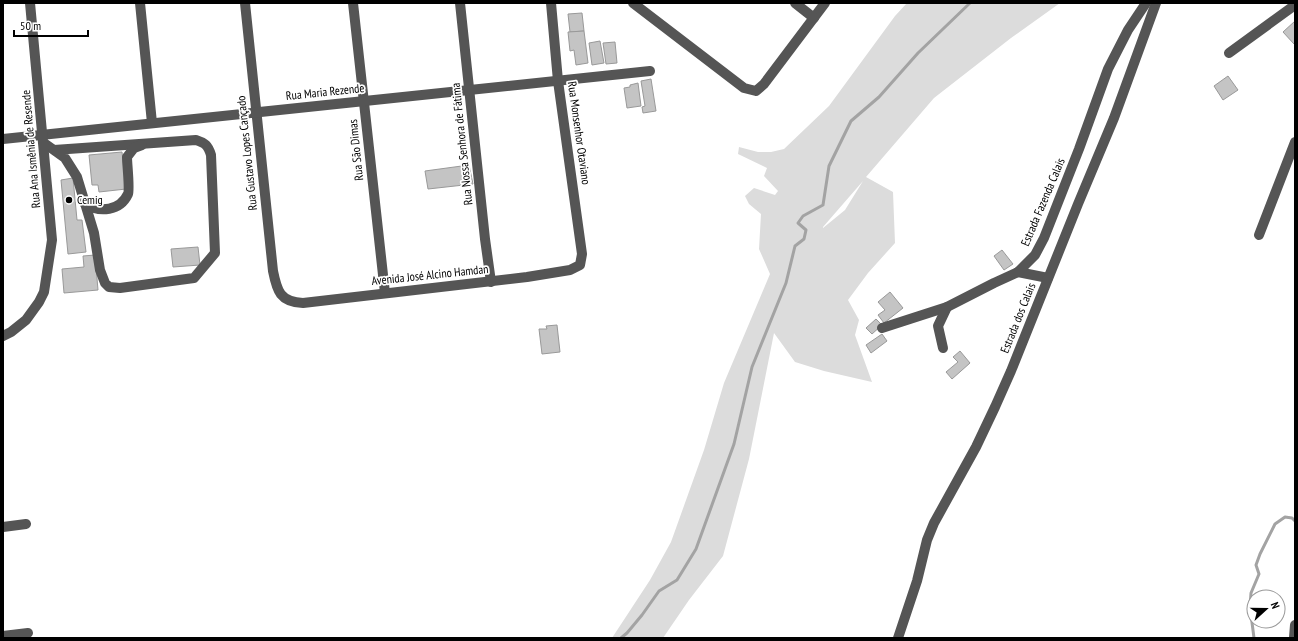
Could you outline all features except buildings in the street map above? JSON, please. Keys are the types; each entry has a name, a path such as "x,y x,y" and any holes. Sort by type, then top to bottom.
{"street":[{"name":"Rua Ana Ismênia de Resende","path":"3,336 11,332 26,320 44,292 52,240 30,3"},
{"path":"140,3 152,123"},
{"name":"Rua Gustavo Lopes Cançado","path":"245,3 273,271 276,286 283,297"},
{"name":"Rua São Dimas","path":"353,3 385,293"},
{"name":"Rua Nossa Senhora de Fátima","path":"460,3 485,239 491,282"},
{"name":"Rua Monsenhor Otaviano","path":"551,3 558,81 582,254 580,265"},
{"path":"633,3 744,88 756,90 764,84 825,3"},
{"path":"795,3 814,18"},
{"name":"Estrada Fazenda Calais","path":"882,328 947,307 1018,272 1035,255 1044,238 1079,149 1108,69 1128,30 1146,3"},
{"name":"Estrada dos Calais","path":"898,638 917,581 929,535 995,407 1114,118 1156,3"},
{"path":"1229,53 1295,6"},
{"name":"Rua Maria Rezende","path":"3,139 43,139 152,123 650,71"},
{"path":"43,139 54,150 65,158 77,177 94,233 100,270 105,283 109,286 120,288 194,278 215,253 210,155 209,147 204,143 196,140 54,150"},
{"path":"1259,236 1295,142"},
{"path":"85,204 100,210 110,209 122,202 128,193 127,157 134,148 144,144"},
{"name":"Avenida José Alcino Hamdan","path":"283,297 293,303 303,303 491,282 570,270 580,265"},
{"path":"1018,272 1048,278"},
{"path":"943,348 938,326 947,307"},
{"path":"3,527 26,524"},
{"path":"1294,638 1295,626"},
{"path":"3,636 28,633"}],"shaded area":[{"path":"907,3 1060,3 1011,38 934,98 866,177 893,192 895,243 868,273 848,300 859,320 855,335 872,382 824,371 795,362 774,333 749,459 723,556 689,600 663,638 612,638 650,580 671,542 704,450 724,383 770,274 759,249 761,214 749,204 745,196 754,188 775,195 778,191 764,176 767,168 738,154 739,147 758,152 771,152 784,149 829,106 895,16","holes":["863,181 845,210 823,228"]}],"waterway":[{"path":"621,638 642,615 659,591 677,580 696,549 734,444 752,367 786,283 795,246 804,239 806,230 798,223 803,216 823,205 829,166 851,121 879,97 918,53 970,3"},
{"path":"1254,638 1250,607 1251,593 1259,574 1256,565 1275,524 1285,517 1292,518 1295,521"}],"place":[{"name":"Cemig","path":"69,200"}]}
